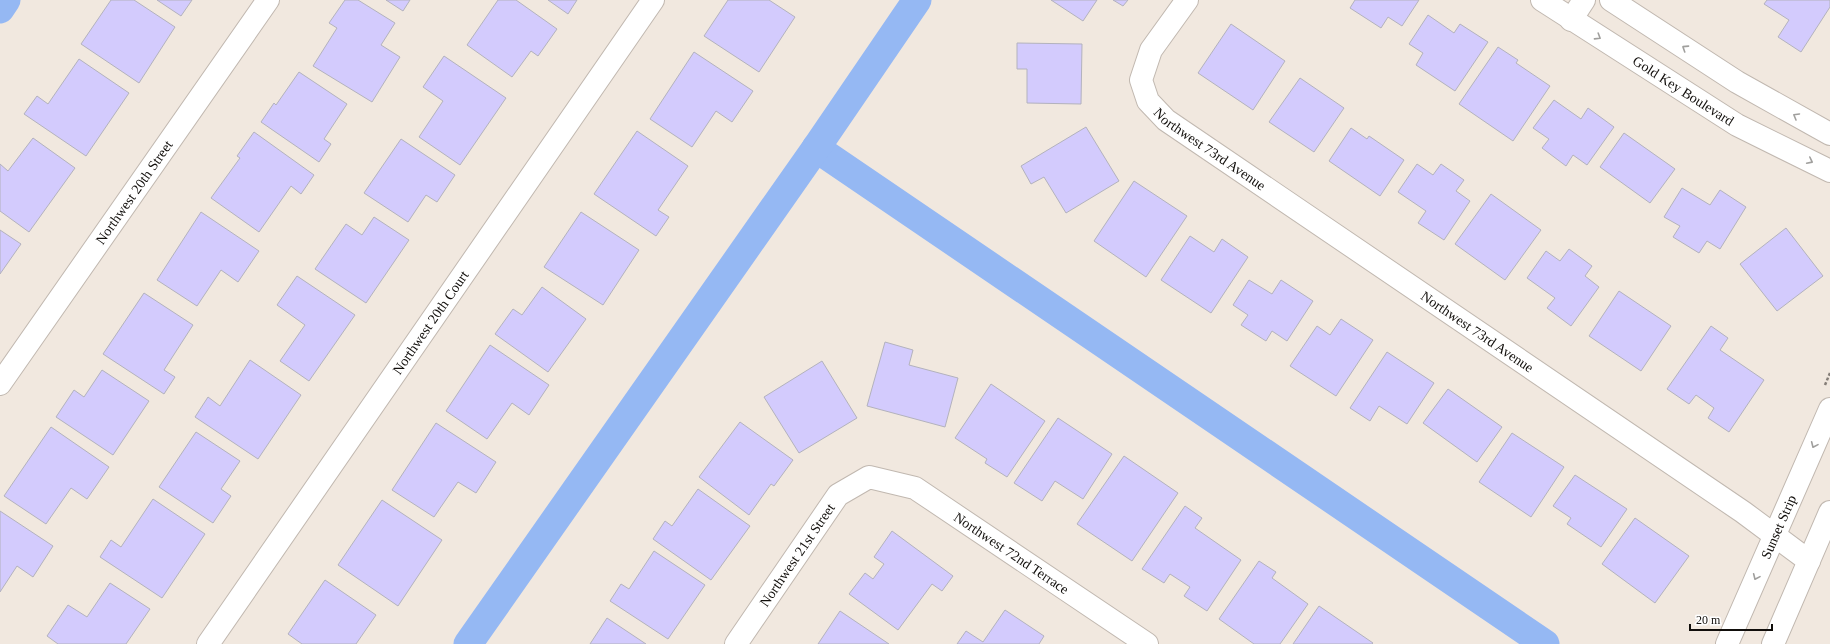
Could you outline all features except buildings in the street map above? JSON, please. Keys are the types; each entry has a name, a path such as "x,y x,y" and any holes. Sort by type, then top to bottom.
{"street":[{"name":"Northwest 20th Street","path":"0,384 268,0"},
{"name":"Northwest 20th Court","path":"208,644 653,0"},
{"name":"Northwest 73rd Avenue","path":"1187,0 1152,50 1141,80 1148,101 1166,120 1743,512 1808,561"},
{"name":"Gold Key Boulevard","path":"1542,0 1737,125 1830,171"},
{"path":"1571,20 1584,0"},
{"path":"1611,0 1737,82 1830,134"},
{"name":"Sunset Strip","path":"1727,644 1830,410"},
{"name":"Northwest 72nd Terrace","path":"869,478 915,488 1122,637 1148,644"},
{"name":"Northwest 21st Street","path":"736,644 838,495 869,478"},
{"path":"1773,644 1830,512"}],"waterway":[{"path":"0,9 6,0"},
{"path":"468,644 816,148 917,0"},
{"path":"816,148 1545,644"}]}
